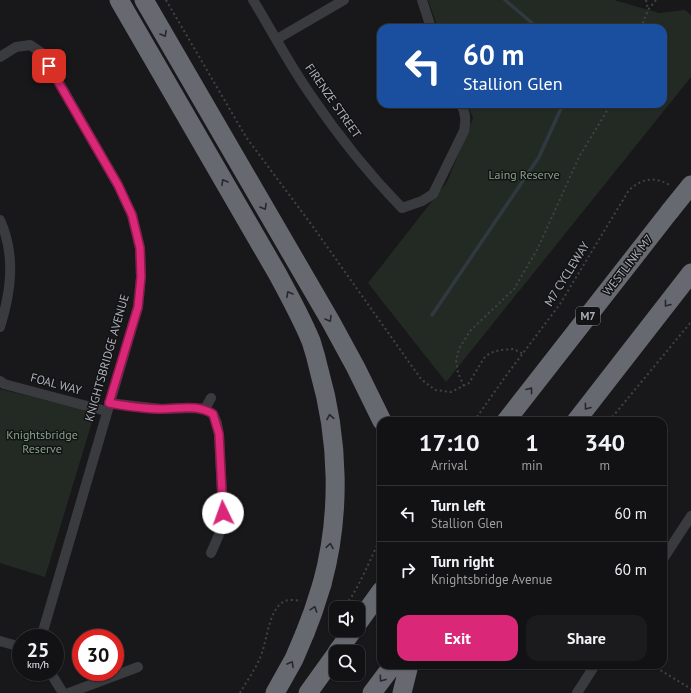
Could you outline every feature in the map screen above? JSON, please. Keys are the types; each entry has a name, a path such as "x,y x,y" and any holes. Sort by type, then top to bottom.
{"highway":[{"path":"119,0 294,305 311,342 324,387 333,433 336,481 333,527 327,566 313,612 294,660 275,693"},
{"path":"144,0 331,322 380,417"},
{"name":"WESTLINK M7","path":"509,417 670,211 684,187"},
{"path":"579,417 691,273"},
{"path":"365,613 377,597"},
{"path":"308,693 329,664"},
{"path":"372,693 390,669"},
{"path":"402,693 408,669"}],"street":[{"name":"FIRENZE STREET","path":"253,0 309,94 382,188 402,208 433,194 464,131 466,120 462,108"},
{"path":"277,39 344,0"},
{"path":"422,0 430,24"},
{"name":"KNIGHTSBRIDGE AVENUE","path":"0,57 16,47 30,45 42,53 118,185 132,215 140,248 141,277 138,307 44,629"},
{"path":"0,220 5,231 11,258 10,284 0,327"},
{"name":"FOAL WAY","path":"0,381 4,384 108,407 205,409"},
{"path":"211,398 205,409 213,414 219,434 223,513 221,530 211,553"},
{"path":"667,553 691,516"},
{"path":"0,641 12,644"},
{"path":"69,693 138,667"},
{"path":"577,693 592,669"},
{"path":"56,681 63,693"}],"path":[{"path":"166,0 246,137 311,224 421,379 435,390 450,392 464,386 473,377 484,358 490,353 500,350 514,349 523,354"},
{"path":"646,0 648,10"},
{"path":"643,24 648,10 656,0"},
{"path":"464,386 458,373 456,360 459,349 470,331 514,289 538,248 580,157 609,108"},
{"name":"M7 CYCLEWAY","path":"477,417 568,292 622,199 629,190 636,184 653,180 663,181 684,187"},
{"path":"612,417 691,322"},
{"path":"349,601 354,594 377,545"},
{"path":"240,693 260,660 271,618 277,607 283,601"},
{"path":"658,669 691,689"}],"green space":[{"name":"Laing Reserve","path":"428,0 614,0 659,13 685,10 691,15 691,77 667,107 667,24 437,24"},
{"name":"Laing Reserve","path":"469,108 666,108 446,382 368,283 447,182 473,118"},
{"name":"Knightsbridge Reserve","path":"0,389 95,412 45,577 0,563"}],"waterway":[{"path":"505,0 533,24"},
{"path":"432,315 539,157 561,108"}],"route":[{"path":"49,66 118,185 132,215 140,248 141,277 138,307 109,403 139,408 205,409 213,414 219,434 223,513"}]}
